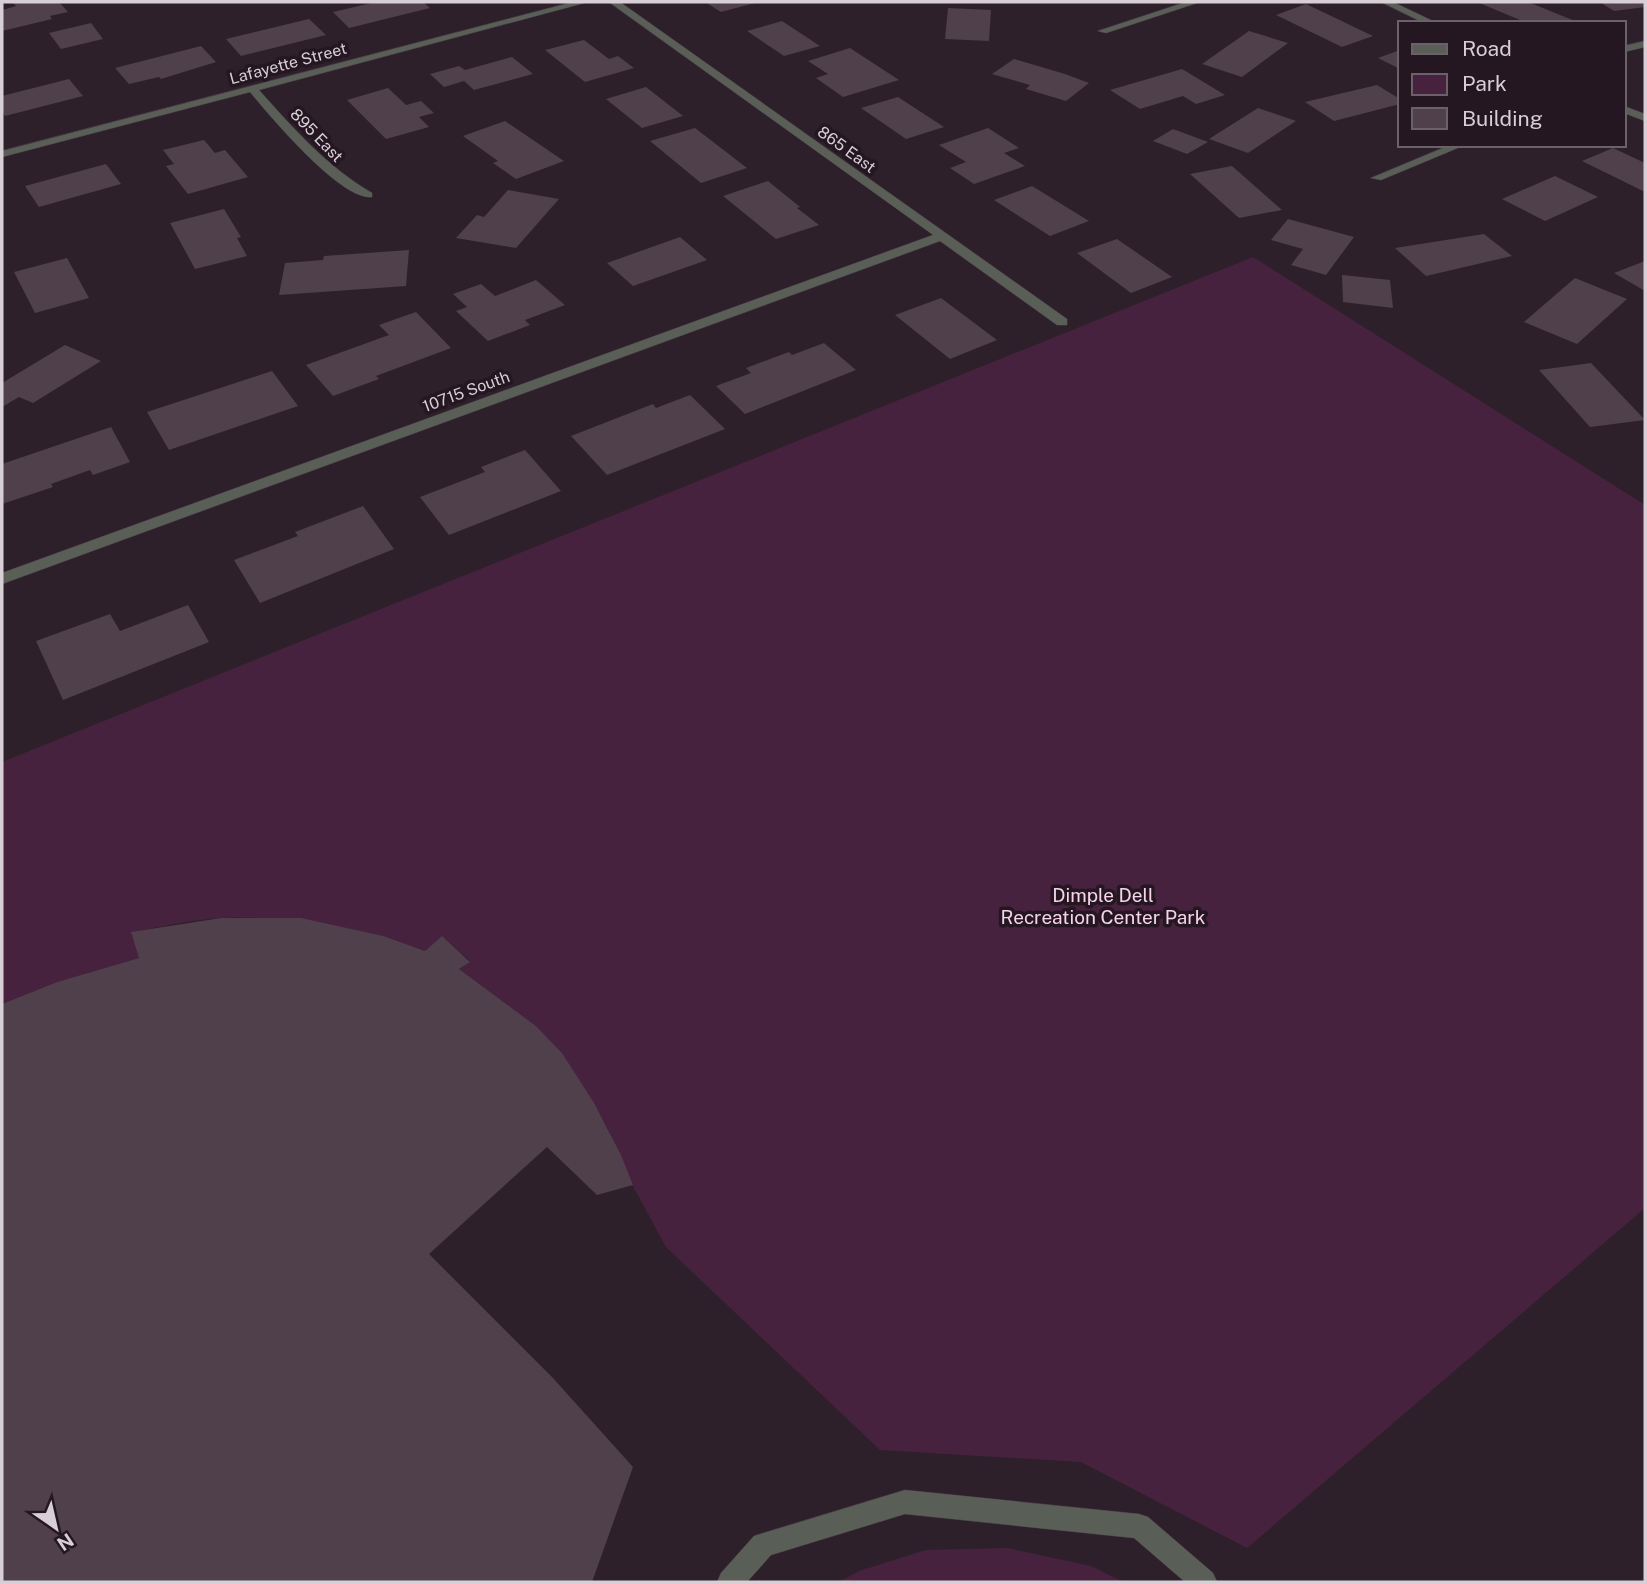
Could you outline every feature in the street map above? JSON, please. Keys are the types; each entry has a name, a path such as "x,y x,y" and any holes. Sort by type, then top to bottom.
{"street":[{"name":"Lafayette Street","path":"2,154 583,2"},
{"name":"865 East","path":"614,2 1062,322"},
{"path":"1102,31 1195,2"},
{"path":"1386,2 1428,21"},
{"path":"1626,49 1645,44"},
{"name":"895 East","path":"252,88 320,164 342,181 368,195"},
{"path":"1626,109 1645,118"},
{"path":"1377,178 1455,147"},
{"name":"10715 South","path":"2,579 942,236"},
{"path":"730,1582 763,1545 905,1502 1139,1526 1204,1582"}],"green space":[{"name":"Dimple Dell Recreation Center Park","path":"1253,257 1645,505 1645,1208 1247,1548 1081,1462 880,1450 666,1247 633,1186 607,1127 562,1053 536,1026 459,969 470,961 442,936 425,951 375,935 325,924 249,918 189,922 132,932 139,958 57,982 2,1004 2,762"},
{"path":"1007,1548 1091,1566 1123,1582 839,1582 859,1571 926,1550"}],"building":[{"path":"12,2 59,2 68,12 50,16 52,19 2,31 2,10 16,6"},
{"path":"376,2 423,2 430,8 349,28 333,12"},
{"path":"705,2 755,2 755,3 721,12"},
{"path":"1477,2 1528,2 1575,21 1522,21"},
{"path":"1600,2 1645,2 1645,7 1614,11"},
{"path":"1306,4 1373,36 1342,47 1276,15"},
{"path":"948,8 991,10 989,41 945,39"},
{"path":"309,19 326,35 241,56 226,39"},
{"path":"782,21 820,46 784,56 747,31"},
{"path":"91,23 103,39 61,49 49,33"},
{"path":"1249,31 1288,43 1242,77 1202,64"},
{"path":"584,40 609,59 618,56 634,68 585,82 545,50"},
{"path":"201,46 216,62 161,79 159,77 129,84 115,68"},
{"path":"850,48 899,80 843,97 816,78 828,74 808,61"},
{"path":"1398,51 1398,68 1378,58"},
{"path":"512,57 533,74 474,90 464,81 444,87 430,74 459,66 465,70"},
{"path":"1014,59 1089,83 1066,101 1026,89 1030,85 992,74"},
{"path":"1182,69 1225,95 1196,104 1183,96 1140,109 1110,90"},
{"path":"69,79 83,96 5,116 2,111 2,96"},
{"path":"1377,85 1398,98 1398,105 1334,121 1305,102"},
{"path":"646,87 683,116 642,128 606,99"},
{"path":"388,88 406,105 421,101 434,113 419,117 429,127 386,139 347,100"},
{"path":"898,97 944,127 906,139 861,108"},
{"path":"1258,108 1296,121 1248,153 1209,139"},
{"path":"505,121 564,161 516,179 493,163 498,161 463,136"},
{"path":"695,128 747,168 701,183 650,141"},
{"path":"988,128 1019,148 1004,153 1025,166 974,184 950,168 966,162 939,145"},
{"path":"1173,129 1208,142 1187,154 1153,141"},
{"path":"204,140 215,153 225,150 248,177 188,194 166,166 174,164 163,150"},
{"path":"1613,148 1645,163 1645,192 1582,161"},
{"path":"106,164 121,184 39,207 25,186"},
{"path":"1232,166 1282,210 1239,218 1190,174"},
{"path":"1555,176 1598,197 1545,221 1502,199"},
{"path":"768,181 819,225 776,239 723,196"},
{"path":"1032,186 1089,221 1050,236 994,200"},
{"path":"508,190 559,199 516,248 456,238 477,215 484,217"},
{"path":"224,209 241,237 237,238 247,256 195,269 170,223"},
{"path":"1288,219 1354,237 1326,275 1291,265 1303,249 1271,240"},
{"path":"1484,234 1512,256 1426,276 1395,248"},
{"path":"680,237 707,260 633,286 607,263"},
{"path":"1117,239 1172,277 1131,293 1077,253"},
{"path":"409,250 406,286 279,295 285,263 323,260 324,256"},
{"path":"67,258 89,298 35,313 14,272"},
{"path":"1645,261 1645,291 1614,273"},
{"path":"1342,275 1390,280 1393,308 1343,302"},
{"path":"1575,278 1627,299 1577,344 1524,322"},
{"path":"536,280 565,305 525,320 530,325 488,341 456,311 467,307 453,294 481,284 495,296"},
{"path":"941,298 997,340 950,359 895,315"},
{"path":"416,312 451,348 376,376 379,379 333,396 306,365 389,335 379,325"},
{"path":"824,343 856,370 745,414 716,386 751,373 746,368 789,352 792,355"},
{"path":"65,345 101,361 33,403 19,397 2,407 2,383"},
{"path":"1591,363 1645,420 1590,427 1539,370"},
{"path":"272,371 298,406 169,450 147,412"},
{"path":"690,395 725,429 607,475 571,436 653,404 656,408"},
{"path":"111,427 130,462 93,475 90,470 51,484 53,487 2,504 2,464"},
{"path":"525,450 561,491 449,535 420,497 485,472 481,467"},
{"path":"363,506 394,549 260,603 234,560 298,536 295,532"},
{"path":"188,605 209,642 63,700 36,641 110,614 120,631"},
{"path":"221,918 301,918 383,936 425,951 442,936 470,962 459,969 536,1026 562,1053 594,1103 633,1185 597,1195 547,1147 429,1254 552,1377 633,1467 592,1582 2,1582 2,1004 57,982 139,958 131,932"}]}
